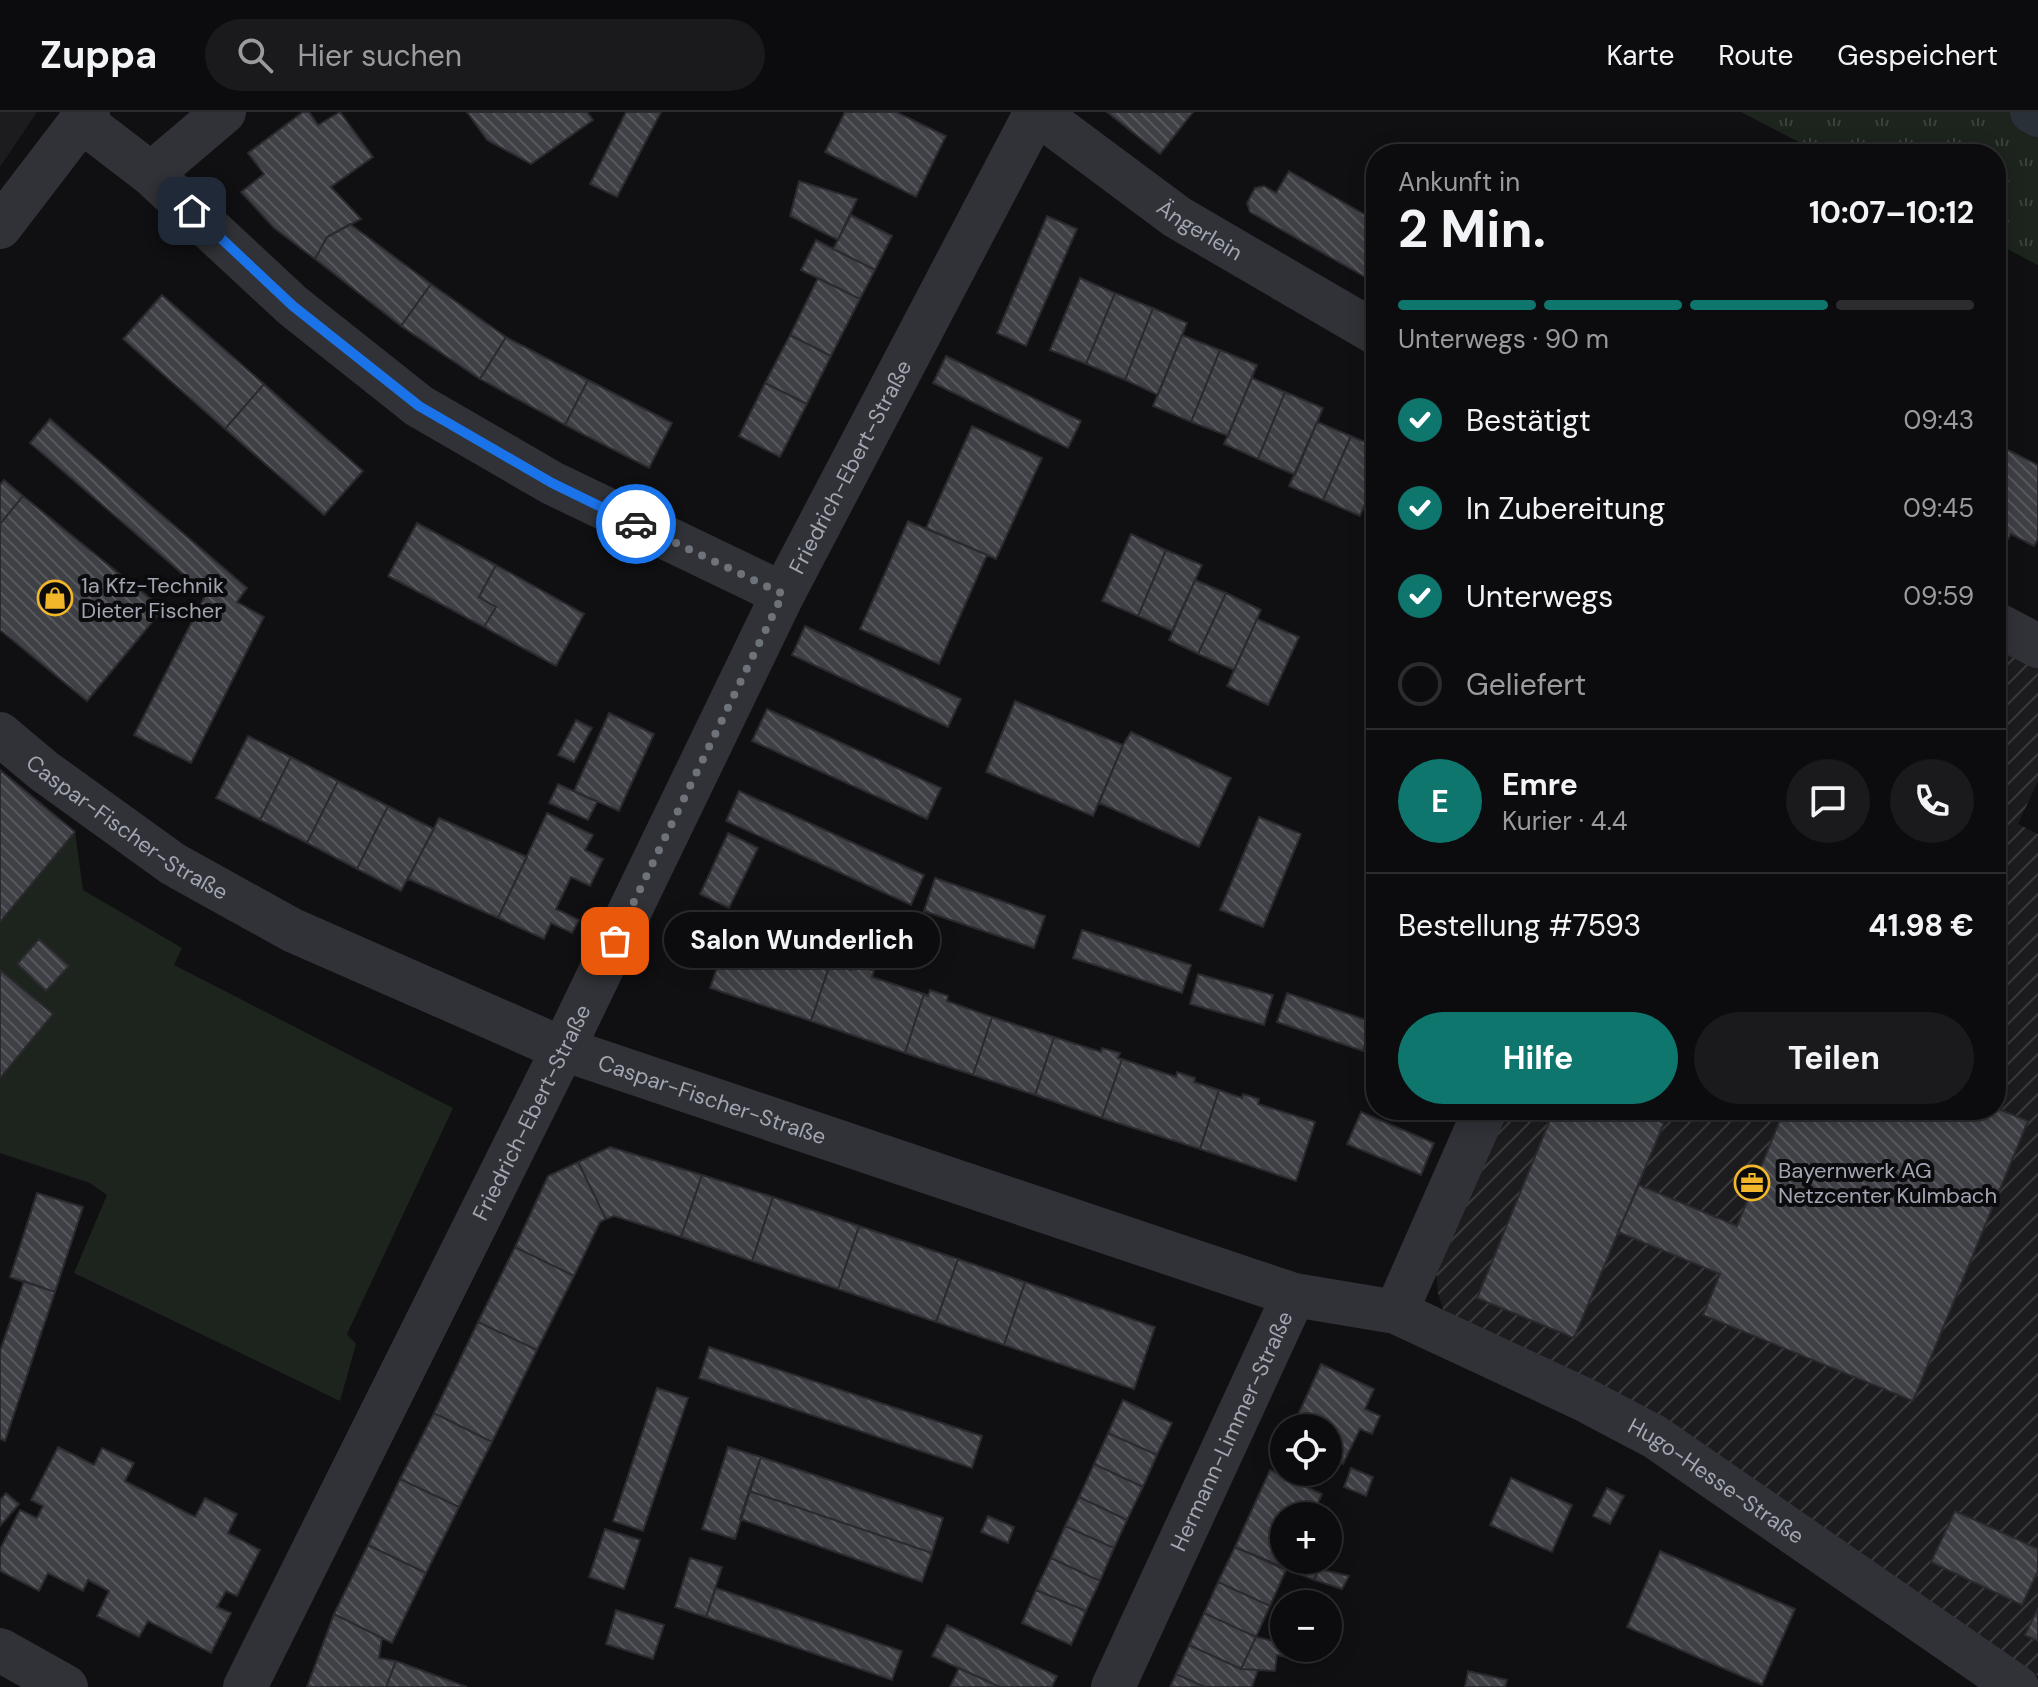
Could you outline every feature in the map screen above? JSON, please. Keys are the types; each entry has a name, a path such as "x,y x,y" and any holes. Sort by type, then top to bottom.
{"street":[{"path":"151,174 224,112"},
{"name":"Ängerlein","path":"1036,112 1177,217 1366,327"},
{"name":"Friedrich-Ebert-Straße","path":"245,1687 563,1049 783,594 1036,112"},
{"path":"0,227 85,116 293,306 419,406 552,483 783,594"},
{"path":"2006,629 2038,646"},
{"name":"Caspar-Fischer-Straße","path":"0,734 70,789 173,864 199,879 292,930 563,1049 1294,1295"},
{"path":"1396,1312 1481,1120"},
{"name":"Hermann-Limmer-Straße","path":"1113,1687 1294,1295 1396,1312"},
{"name":"Hugo-Hesse-Straße","path":"1396,1312 1585,1400 1655,1437 2017,1687"},
{"path":"0,1650 66,1687"}],"shaded area":[{"path":"0,112 37,112 0,167"},
{"name":"Bayernwerk AG Netzcenter Kulmbach","path":"2006,646 2038,661 2038,781 2018,824 2038,834 2038,1676 1805,1516 1467,1329 1443,1309 1438,1293 1435,1257 1494,1120 2006,1120"}],"green space":[{"path":"1741,112 2038,112 2038,265 2006,248 2006,144 1803,144"},
{"path":"0,770 75,832 83,890 182,948 174,965 453,1108 347,1334 356,1344 340,1401 74,1273 107,1195 90,1183 0,1153"}],"building":[{"path":"303,112 309,112 318,125 340,112 373,157 331,187 361,219 327,237 315,259 274,228 241,192 264,174 248,153"},
{"path":"467,112 587,112 593,120 531,164 487,140"},
{"path":"626,112 661,112 617,197 590,184"},
{"path":"845,112 896,112 946,136 916,197 825,152"},
{"path":"1107,112 1193,112 1160,154"},
{"path":"1289,171 1366,215 1365,277 1250,212 1247,203 1255,188 1264,186 1276,193"},
{"path":"799,181 857,199 838,240 790,216"},
{"path":"851,215 892,236 875,270 833,249"},
{"path":"1047,216 1077,229 1026,346 997,333"},
{"path":"350,224 431,284 401,326 315,259 327,237"},
{"path":"816,240 875,270 860,299 801,270"},
{"path":"818,278 860,299 831,356 790,335"},
{"path":"1080,278 1115,293 1086,364 1050,350"},
{"path":"431,284 506,337 480,379 401,326"},
{"path":"1115,293 1153,308 1125,380 1086,364"},
{"path":"162,295 264,384 225,429 123,339"},
{"path":"1153,308 1187,323 1158,395 1125,380"},
{"path":"790,335 831,356 807,404 765,383"},
{"path":"1182,335 1220,350 1191,422 1153,406"},
{"path":"506,337 588,380 565,425 480,379"},
{"path":"1220,350 1257,365 1228,436 1191,422"},
{"path":"946,356 1081,421 1068,448 933,383"},
{"path":"1252,378 1285,392 1258,459 1224,444"},
{"path":"588,380 672,423 649,468 565,425"},
{"path":"765,383 807,404 780,457 739,436"},
{"path":"264,384 363,471 324,515 225,429"},
{"path":"1285,392 1323,408 1295,475 1258,459"},
{"path":"50,419 247,588 237,602 264,617 191,763 134,735 206,594 30,443"},
{"path":"1317,422 1351,436 1323,500 1289,486"},
{"path":"972,426 1042,458 996,559 926,528"},
{"path":"1351,436 1366,443 1366,502 1360,516 1323,500"},
{"path":"2006,449 2038,465 2038,539 2034,546 2011,534 2006,542"},
{"path":"4,480 23,496 0,524 0,485"},
{"path":"23,496 163,609 87,701 0,630 0,524"},
{"path":"908,521 987,555 939,664 860,629"},
{"path":"417,523 496,565 479,597 496,607 484,627 388,576"},
{"path":"1131,534 1166,550 1138,616 1102,601"},
{"path":"1166,550 1202,565 1172,631 1138,616"},
{"path":"496,565 584,614 556,666 484,627 496,607 479,597"},
{"path":"1195,580 1226,593 1198,654 1169,640"},
{"path":"1226,593 1261,610 1234,670 1198,654"},
{"path":"1257,619 1299,637 1268,705 1227,686"},
{"path":"805,626 961,699 948,727 792,655"},
{"path":"1015,701 1123,745 1093,816 986,772"},
{"path":"767,709 941,788 927,819 752,741"},
{"path":"609,713 654,734 619,811 574,791"},
{"path":"576,720 592,728 574,762 558,755"},
{"path":"1131,732 1231,778 1199,847 1099,803"},
{"path":"248,736 291,757 260,820 216,798"},
{"path":"291,757 338,781 307,843 260,820"},
{"path":"0,770 75,832 0,922"},
{"path":"338,781 388,806 357,869 307,843"},
{"path":"558,784 597,802 588,820 549,803"},
{"path":"739,791 924,875 911,905 726,821"},
{"path":"388,806 434,829 401,891 357,869"},
{"path":"547,813 593,835 585,850 603,859 590,886 571,877 556,909 579,920 572,933 551,923 544,939 498,918"},
{"path":"1259,817 1301,834 1263,927 1220,910"},
{"path":"439,818 527,857 498,918 408,879"},
{"path":"728,833 758,848 729,908 700,894"},
{"path":"935,878 1045,916 1034,948 924,911"},
{"path":"730,930 791,950 792,945 808,950 806,955 830,964 811,1021 710,988"},
{"path":"1082,930 1191,965 1182,993 1073,958"},
{"path":"39,939 69,966 46,991 17,964"},
{"path":"830,964 851,970 853,964 874,971 872,977 924,994 905,1053 811,1021"},
{"path":"0,970 53,1014 0,1078"},
{"path":"1198,974 1273,995 1264,1025 1190,1004"},
{"path":"930,990 948,996 947,1001 992,1017 973,1075 905,1053 924,994 928,996"},
{"path":"1287,993 1366,1020 1366,1041 1363,1051 1277,1022"},
{"path":"992,1017 1054,1037 1035,1095 973,1075"},
{"path":"1054,1037 1101,1052 1102,1048 1120,1053 1118,1058 1122,1059 1102,1118 1035,1095"},
{"path":"1122,1059 1176,1077 1177,1072 1195,1078 1194,1082 1219,1090 1200,1149 1102,1118"},
{"path":"1219,1090 1242,1098 1243,1094 1259,1099 1258,1104 1315,1122 1296,1181 1200,1149"},
{"path":"1361,1112 1366,1114 1366,1120 1380,1120 1434,1143 1421,1175 1347,1144"},
{"path":"2006,1112 2028,1121 1913,1401 1703,1315 1720,1274 1618,1232 1639,1185 1737,1226 1780,1120 2006,1120"},
{"path":"1550,1120 1657,1120 1664,1123 1574,1338 1477,1298"},
{"path":"610,1147 702,1175 681,1237 614,1216 606,1219 578,1162"},
{"path":"578,1162 606,1219 600,1222 574,1276 515,1247 548,1176"},
{"path":"702,1175 773,1197 752,1261 681,1237"},
{"path":"37,1193 83,1207 55,1292 10,1277"},
{"path":"773,1197 859,1226 838,1289 752,1261"},
{"path":"859,1226 958,1259 936,1322 838,1289"},
{"path":"515,1247 574,1276 537,1350 478,1322"},
{"path":"958,1259 1025,1282 1004,1345 936,1322"},
{"path":"24,1281 55,1292 5,1441 0,1439 0,1351"},
{"path":"1025,1282 1155,1327 1134,1389 1004,1345"},
{"path":"478,1322 537,1350 492,1442 434,1413"},
{"path":"709,1347 982,1436 972,1468 699,1378"},
{"path":"1321,1364 1374,1389 1365,1409 1380,1416 1372,1434 1360,1429 1343,1464 1342,1414 1298,1414"},
{"path":"657,1388 688,1398 643,1531 613,1521"},
{"path":"1123,1400 1172,1423 1157,1455 1108,1433"},
{"path":"434,1413 492,1442 459,1507 400,1479"},
{"path":"1108,1433 1157,1455 1143,1487 1094,1464"},
{"path":"58,1447 94,1465 102,1448 134,1463 125,1481 195,1517 205,1498 237,1514 228,1533 260,1550 237,1596 226,1591 217,1607 231,1613 211,1653 148,1621 139,1637 97,1616 109,1591 88,1580 83,1591 48,1573 39,1591 0,1571 0,1549 20,1510 37,1518 43,1506 31,1500"},
{"path":"728,1447 761,1457 735,1539 702,1529"},
{"path":"761,1457 943,1518 932,1553 749,1491"},
{"path":"1094,1464 1143,1487 1127,1520 1079,1497"},
{"path":"1351,1468 1373,1477 1366,1496 1344,1487"},
{"path":"1270,1470 1270,1486 1305,1486 1322,1494 1318,1502 1270,1502 1270,1562 1235,1547"},
{"path":"1511,1478 1572,1505 1552,1552 1490,1525"},
{"path":"400,1479 459,1507 426,1573 368,1545"},
{"path":"1607,1488 1624,1496 1610,1524 1593,1516"},
{"path":"749,1491 932,1553 922,1582 740,1519"},
{"path":"6,1493 19,1504 0,1526 0,1500"},
{"path":"1079,1497 1127,1520 1114,1548 1065,1526"},
{"path":"1955,1511 2038,1549 2038,1571 2022,1605 1931,1562"},
{"path":"988,1516 1014,1527 1008,1543 981,1532"},
{"path":"1065,1526 1114,1548 1100,1581 1051,1558"},
{"path":"605,1529 640,1540 624,1589 589,1577"},
{"path":"368,1545 426,1573 392,1643 334,1614"},
{"path":"1235,1547 1270,1563 1270,1574 1284,1574 1277,1590 1270,1590 1270,1606 1218,1582"},
{"path":"1660,1551 1795,1609 1762,1685 1627,1627"},
{"path":"690,1558 722,1567 706,1617 675,1607"},
{"path":"1051,1558 1100,1581 1086,1611 1036,1590"},
{"path":"1300,1574 1317,1574 1314,1580"},
{"path":"1317,1574 1349,1576 1342,1589 1314,1580"},
{"path":"1218,1582 1270,1606 1256,1637 1204,1613"},
{"path":"716,1588 902,1651 892,1680 706,1617"},
{"path":"1036,1590 1086,1611 1071,1645 1022,1623"},
{"path":"2038,1608 2038,1641 2025,1635"},
{"path":"616,1610 664,1625 653,1659 606,1644"},
{"path":"1204,1613 1256,1637 1241,1669 1189,1645"},
{"path":"334,1614 382,1638 379,1658 396,1661 386,1687 307,1687"},
{"path":"947,1625 1057,1676 1052,1687 1000,1687 932,1656"},
{"path":"1256,1637 1270,1640 1270,1662 1276,1662 1275,1671 1241,1669"},
{"path":"1189,1645 1241,1669 1258,1670 1252,1687 1205,1687 1176,1674"},
{"path":"396,1661 467,1687 386,1687"},
{"path":"959,1668 1000,1687 950,1687"},
{"path":"1468,1671 1507,1680 1505,1687 1465,1687"},
{"path":"1176,1674 1205,1687 1170,1687"}],"waterway":[{"path":"2031,112 2038,116"}],"way so far":[{"path":"615,941 783,594 636,524"}],"place":[{"name":"1a Kfz-Technik Dieter Fischer","path":"55,598"},
{"name":"Salon Wunderlich","path":"615,941"},
{"name":"Bayernwerk AG Netzcenter Kulmbach","path":"1752,1183"}],"route":[{"path":"192,211 293,306 419,406 552,483 636,524"}]}
